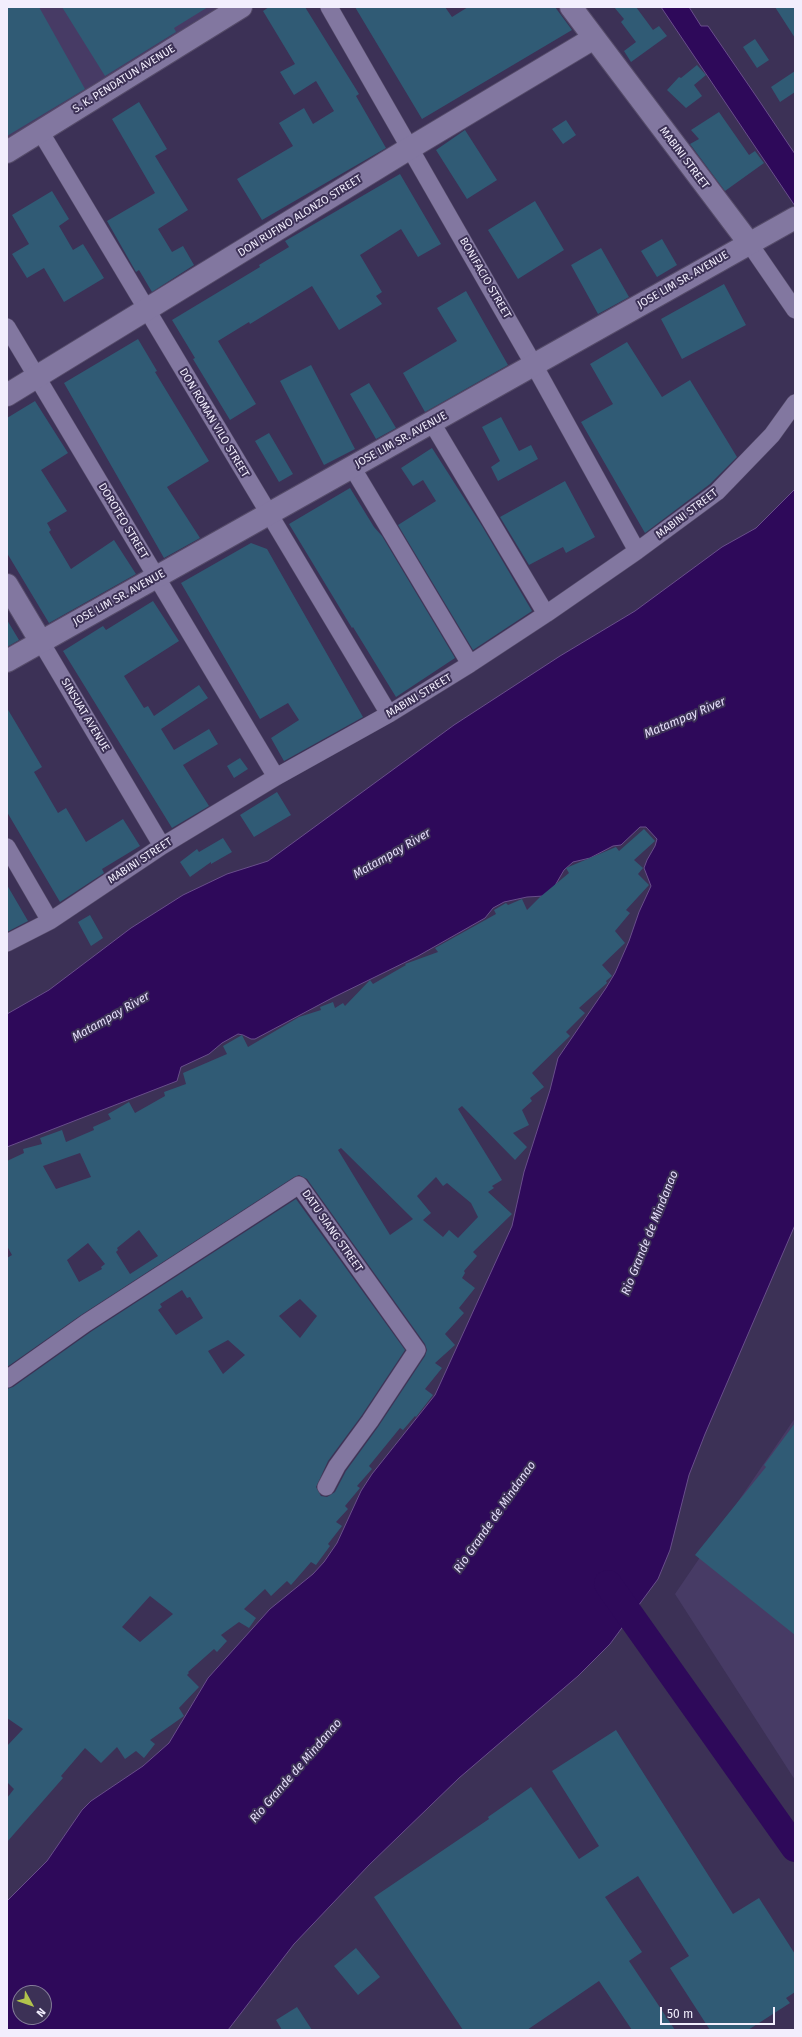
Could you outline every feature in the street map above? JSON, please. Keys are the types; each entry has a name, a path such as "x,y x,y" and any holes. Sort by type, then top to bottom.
{"street":[{"name":"BONIFACIO STREET","path":"329,7 534,365 637,551"},
{"name":"MABINI STREET","path":"571,7 749,243 795,310"},
{"name":"S. K. PENDATUN AVENUE","path":"7,152 233,9"},
{"name":"DON RUFINO ALONZO STREET","path":"7,395 410,148 594,38"},
{"name":"DON ROMAN VILO STREET","path":"40,131 389,714"},
{"name":"JOSE LIM SR. AVENUE","path":"7,661 792,220"},
{"name":"DOROTEO STREET","path":"7,327 276,776"},
{"name":"MABINI STREET","path":"7,943 50,921 162,846 276,776 389,714 470,664 546,614 637,551 717,492 772,435 795,403"},
{"path":"432,423 546,614"},
{"path":"352,467 470,664"},
{"name":"SINSUAT AVENUE","path":"7,585 162,846"},
{"path":"7,847 50,921"},
{"name":"DATU SIANG STREET","path":"7,1379 86,1323 299,1185 417,1350 374,1415 337,1466 326,1487"}],"shaded area":[{"path":"7,7 225,7 226,9 7,138"},
{"path":"795,1418 795,1780 675,1594"}],"water":[{"path":"661,7 689,7 701,26 708,26 756,96 795,154 795,206"},
{"path":"795,489 795,1225 705,1434 689,1475 670,1550 658,1579 610,1644 578,1676 459,1778 369,1865 294,1944 228,2030 7,2030 7,1901 47,1861 82,1810 91,1801 143,1766 169,1743 208,1678 270,1609 313,1574 324,1562 337,1543 361,1491 372,1474 435,1395 512,1226 524,1172 550,1090 558,1058 615,973 651,886 644,868 657,839 646,827 640,827 621,845 613,846 590,858 573,862 564,870 553,889 544,896 527,897 504,902 493,908 485,918 418,956 332,998 255,1039 238,1034 222,1043 209,1054 181,1067 177,1081 7,1147 7,1014 49,990 131,928 183,895 227,874 268,861 454,725 560,656 635,611 722,547 756,528"}],"building":[{"path":"7,7 39,7 85,89 7,136"},
{"path":"62,7 208,7 174,28 176,32 105,76"},
{"path":"269,7 305,7 359,94 356,96 386,148 262,220 237,179 293,146 279,123 304,108 313,124 334,111 316,81 294,95 280,72 295,64 263,11"},
{"path":"355,7 445,7 452,17 468,7 555,7 572,30 422,119"},
{"path":"614,7 636,7 653,30 659,26 667,36 631,62 624,51 636,42 621,22 624,19"},
{"path":"775,7 795,7 795,38"},
{"path":"755,39 769,60 757,68 743,47"},
{"path":"697,65 706,75 694,85 702,96 686,108 667,90 679,77 681,78"},
{"path":"795,71 795,92 780,102 771,87"},
{"path":"139,102 167,149 155,156 188,210 158,229 172,252 183,246 194,265 152,292 139,270 136,272 107,221 155,193 112,119"},
{"path":"719,112 749,155 755,151 764,163 725,191 690,144 699,139 691,130"},
{"path":"566,120 576,135 563,144 552,129"},
{"path":"465,130 497,180 467,199 436,150"},
{"path":"400,174 441,244 418,257 401,229 360,255 382,292 376,296 382,304 339,330 312,286 250,324 249,322 218,341 256,404 230,420 193,359 195,358 172,320 260,267 259,265 289,247 285,241"},
{"path":"52,191 69,219 59,226 73,250 83,244 104,278 64,302 44,268 27,278 12,254 29,244 12,215"},
{"path":"535,201 564,250 518,279 488,230"},
{"path":"662,239 677,265 657,277 641,251"},
{"path":"601,248 629,297 598,314 571,265"},
{"path":"724,284 746,325 682,359 661,319"},
{"path":"466,291 508,365 425,412 403,373 457,341 437,308"},
{"path":"138,339 157,371 155,372 209,461 167,487 200,538 164,558 64,383"},
{"path":"627,342 662,397 690,380 737,457 710,484 645,533 581,422 613,404 590,364"},
{"path":"311,365 355,449 324,465 280,381"},
{"path":"369,383 396,428 376,439 350,394"},
{"path":"35,401 68,453 41,470 67,511 47,523 51,530 49,532 71,569 114,540 136,574 49,623 7,553 7,418"},
{"path":"501,417 519,451 531,445 538,459 498,481 491,467 500,461 482,427"},
{"path":"269,433 293,474 279,482 255,441"},
{"path":"432,448 482,526 532,611 473,650 398,525 436,501 423,480 413,486 401,468"},
{"path":"565,481 595,537 566,553 563,547 529,565 500,517"},
{"path":"350,488 374,527 382,536 455,658 396,697 289,524"},
{"path":"251,543 267,549 363,717 284,761 271,738 299,720 288,703 260,719 181,583"},
{"path":"153,601 179,641 124,676 144,708 148,706 154,716 199,685 208,698 161,729 174,750 209,729 218,744 183,765 209,806 172,828 63,651 103,626 106,630"},
{"path":"7,620 19,640 7,647"},
{"path":"7,708 42,767 34,772 58,813 66,808 86,842 123,819 140,846 102,869 104,873 60,902 7,812"},
{"path":"240,758 248,769 234,778 227,766"},
{"path":"277,792 291,815 254,837 240,815"},
{"path":"644,829 655,841 634,860 643,868 638,874 649,885 626,910 630,913 615,931 625,943 602,965 612,976 606,981 607,983 579,1008 585,1013 566,1032 570,1036 532,1073 544,1087 530,1098 532,1101 522,1110 529,1125 513,1133 527,1147 515,1160 462,1106 458,1109 502,1180 492,1186 494,1188 488,1192 512,1214 473,1252 477,1256 464,1271 465,1273 462,1278 475,1288 459,1308 464,1313 445,1334 455,1345 435,1363 442,1368 425,1389 433,1395 416,1417 415,1416 403,1430 400,1428 369,1466 372,1469 357,1486 360,1488 345,1506 348,1509 336,1522 342,1526 328,1544 330,1546 316,1565 311,1562 291,1585 287,1581 271,1596 265,1589 244,1609 256,1618 249,1628 239,1622 221,1635 227,1641 217,1652 214,1649 188,1672 189,1673 187,1675 199,1687 179,1708 184,1716 150,1740 155,1744 144,1758 136,1751 125,1759 117,1747 101,1763 85,1748 61,1776 63,1778 7,1842 7,1798 14,1789 7,1782 7,1746 23,1729 7,1718 7,1389 13,1387 92,1331 296,1199 405,1350 362,1415 328,1461 316,1487 321,1496 327,1497 335,1492 346,1471 378,1427 425,1356 427,1350 425,1344 307,1179 299,1175 81,1315 7,1367 7,1258 12,1255 7,1246 7,1161 24,1153 23,1149 42,1144 40,1138 62,1130 66,1142 94,1130 93,1127 111,1119 108,1114 129,1102 135,1113 165,1096 164,1092 186,1084 183,1073 227,1054 223,1046 242,1035 248,1047 299,1017 321,1010 320,1007 333,1002 335,1008 343,1003 345,1006 370,980 373,984 406,965 405,964 438,952 435,948 496,914 494,910 506,903 508,905 522,899 527,910 569,873 566,868 616,847 619,851","holes":["341,1148 413,1219 390,1235 338,1150","80,1153 91,1177 56,1189 43,1166","436,1177 443,1186 447,1183 471,1203 478,1217 458,1238 449,1230 443,1237 423,1220 431,1213 417,1196","139,1230 158,1256 130,1274 116,1252 118,1250 117,1248","88,1243 105,1264 101,1267 102,1269 79,1282 67,1260","182,1290 187,1298 190,1297 203,1318 176,1335 158,1310 162,1307 160,1304","300,1299 317,1316 300,1338 279,1316","228,1340 245,1355 223,1374 208,1351","150,1596 173,1614 140,1642 122,1627"]},
{"path":"223,838 232,852 211,864 211,862 190,877 180,862 197,849 199,852"},
{"path":"7,885 28,921 7,932"},
{"path":"90,915 103,938 91,946 78,922"},
{"path":"795,1423 795,1635 695,1555 766,1467 764,1465"},
{"path":"616,1730 733,1914 759,1898 795,1954 795,1992 786,1998 790,2003 748,2030 710,2030 670,1968 689,1956 638,1876 605,1897 642,1952 629,1961 675,2030 632,2030 599,1981 527,2030 463,2030 374,1897 489,1819 488,1817 531,1787 579,1859 599,1846 552,1771"},
{"path":"356,1948 380,1977 358,1995 334,1966"},
{"path":"297,2007 312,2030 282,2030 276,2020"}],"waterway":[{"path":"608,1584 795,1848"}],"water label":[{"name":"Matampay River","path":"685,718"},
{"name":"Matampay River","path":"392,854"},
{"name":"Matampay River","path":"111,1017"},
{"name":"Rio Grande de Mindanao","path":"650,1233"},
{"name":"Rio Grande de Mindanao","path":"495,1517"},
{"name":"Rio Grande de Mindanao","path":"296,1771"}]}
